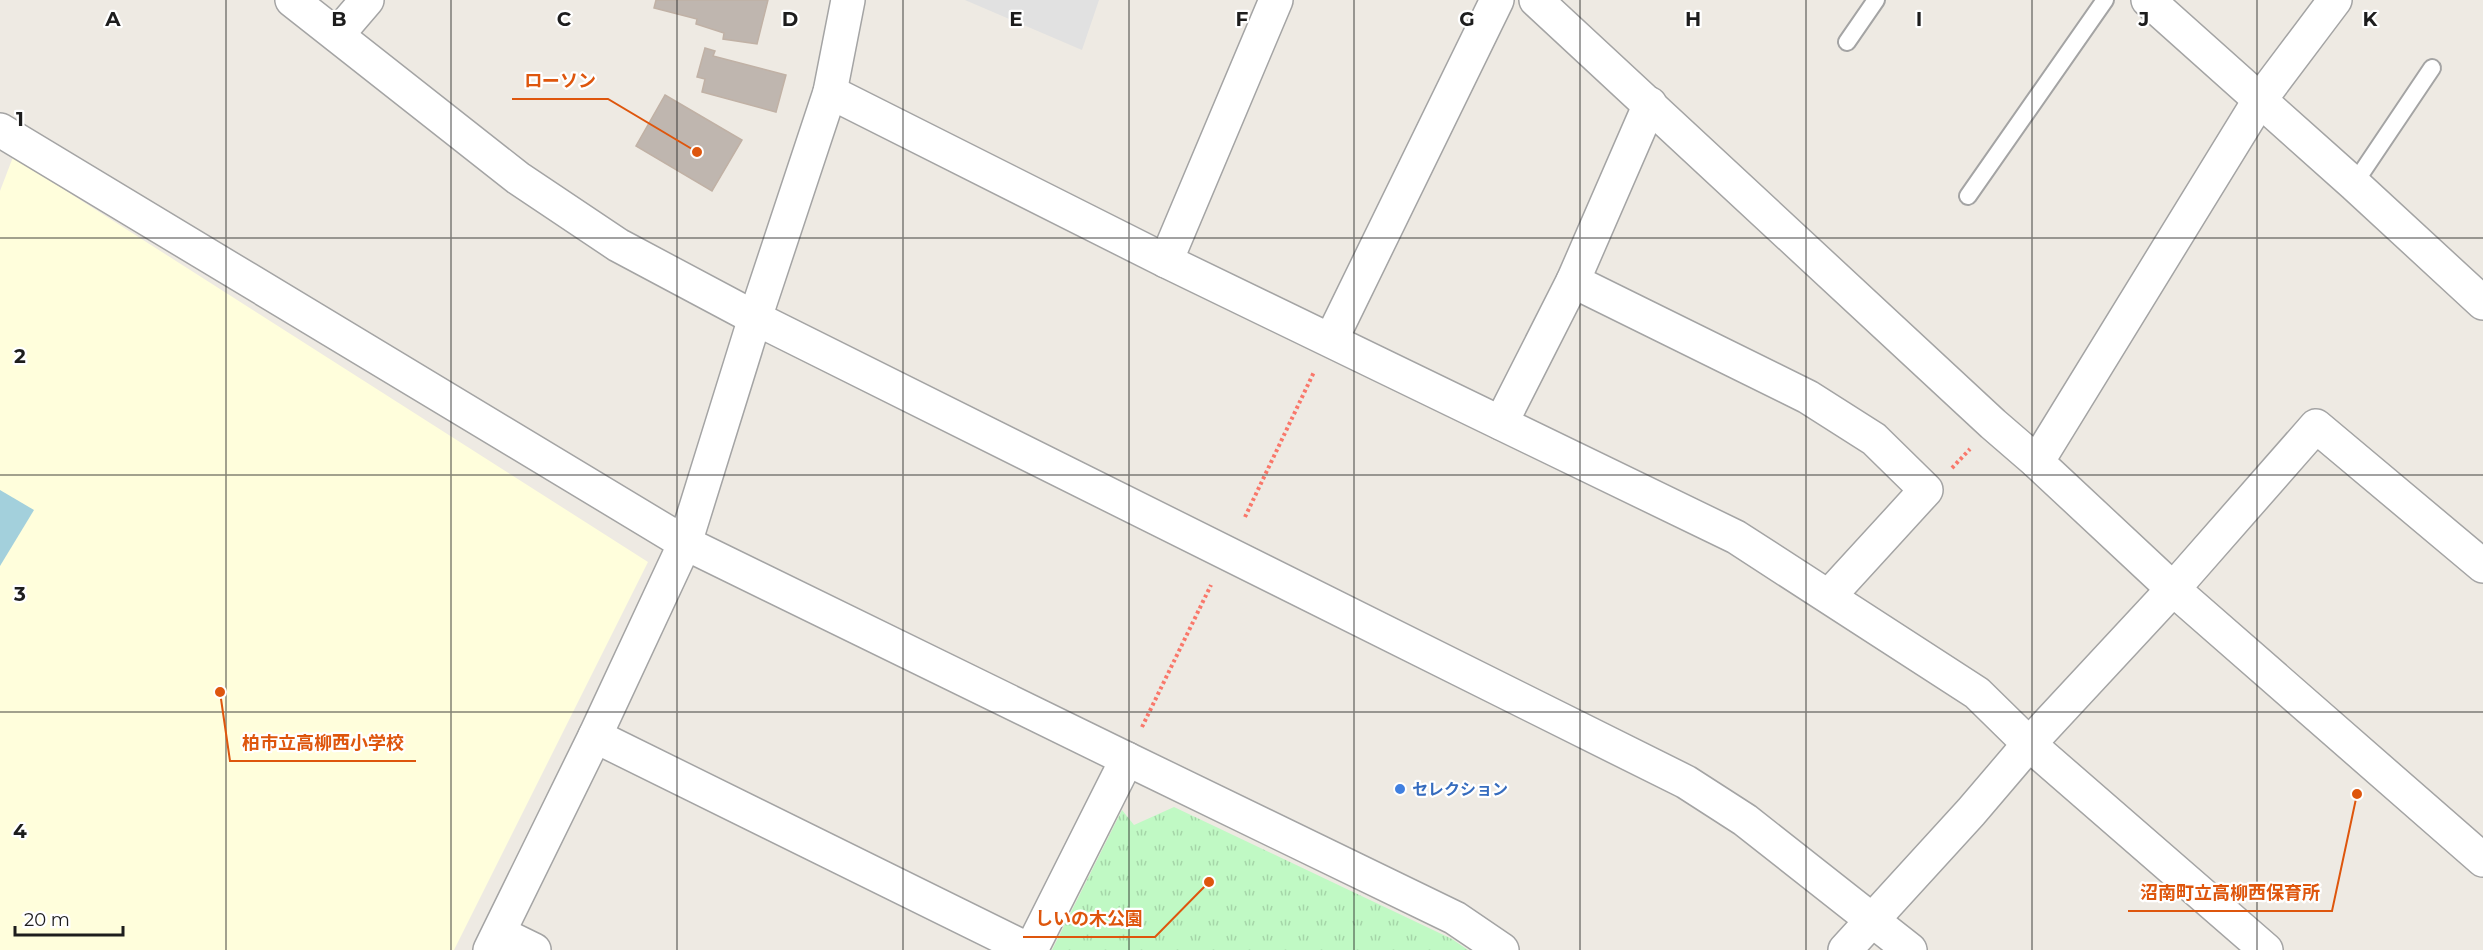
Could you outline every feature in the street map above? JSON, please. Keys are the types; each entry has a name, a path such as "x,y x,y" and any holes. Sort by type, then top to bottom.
{"street":[{"path":"292,0 536,190 618,245 755,318 1686,782 1745,820 1910,950"},
{"path":"337,35 367,0"},
{"path":"534,950 494,941 595,736 685,543 755,318 830,92 848,0"},
{"path":"1166,261 1276,0"},
{"path":"1332,340 1497,0"},
{"path":"1536,0 2173,589 2483,860"},
{"path":"2148,0 2482,299"},
{"path":"2037,462 2259,101 2336,0"},
{"path":"830,92 1166,261 1736,537 1977,693 2028,744 2266,950"},
{"path":"1501,423 1573,281 1650,104"},
{"path":"0,130 685,543 1455,918 1502,950"},
{"path":"1573,281 1808,398 1874,439 1926,490 1829,596"},
{"path":"1845,950 1971,812 2028,744 2173,589 2316,426 2483,566"},
{"path":"595,736 1030,950 1126,759"}],"lane":[{"path":"1846,42 1876,0"},
{"path":"1968,196 2105,0"},
{"path":"2354,184 2432,68"}],"path":[{"path":"1245,517 1323,353 1332,340"},
{"path":"1926,490 1938,483 1993,424"},
{"path":"1126,759 1213,582"}],"shaded area":[{"path":"965,0 1099,0 1082,50"},
{"path":"13,157 648,562 454,950 0,950 0,191"}],"green space":[{"path":"1174,807 1452,939 1468,950 1052,950 1122,810 1134,825"}],"water":[{"path":"0,490 34,510 0,566"}],"building":[{"path":"656,0 768,0 757,44 723,39 724,33 696,24 697,19 654,8"},
{"path":"705,48 715,51 713,56 786,75 776,112 702,92 705,79 697,77"},
{"path":"665,95 742,140 712,191 636,146"}],"place":[{"name":"ローソン","path":"697,152"},
{"name":"柏市立高柳西小学校","path":"220,692"},
{"name":"セレクション","path":"1400,789"},
{"name":"沼南町立高柳西保育所","path":"2357,794"},
{"name":"しいの木公園","path":"1209,882"}]}
